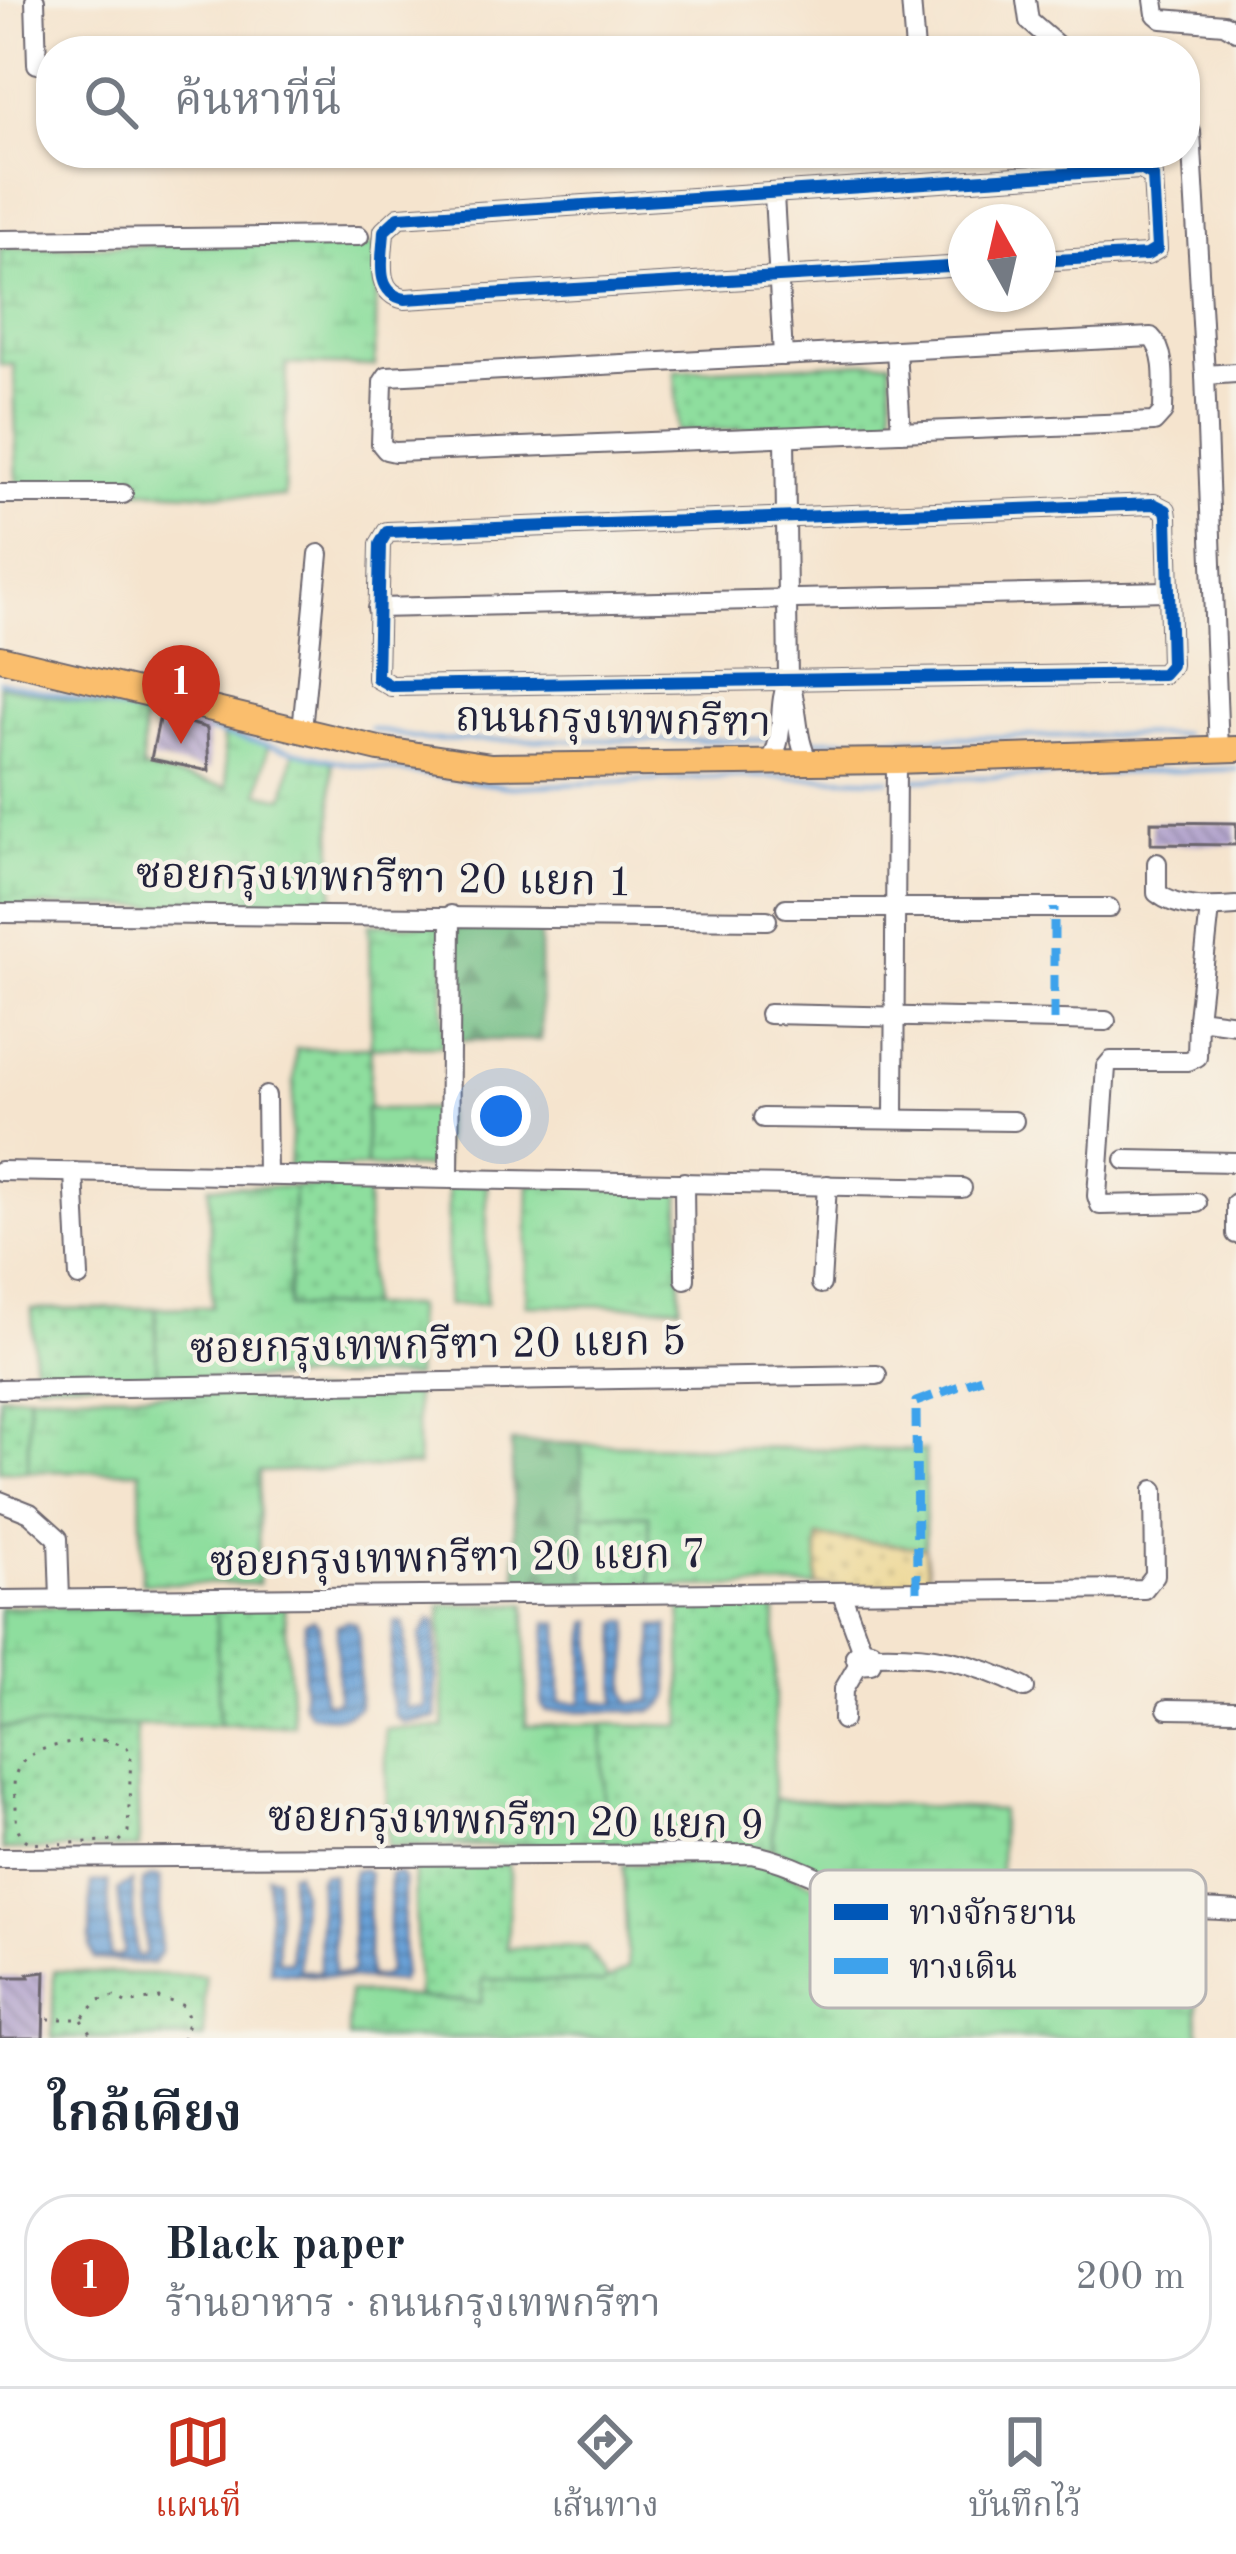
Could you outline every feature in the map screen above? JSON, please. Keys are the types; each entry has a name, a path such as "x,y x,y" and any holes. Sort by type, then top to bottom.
{"main road":[{"name":"ถนนกรุงเทพกรีฑา","path":"0,658 421,758 491,766 809,763 896,767 1228,750"}],"street":[{"path":"35,0 37,36"},
{"path":"911,0 914,36"},
{"path":"1026,0 1029,21 1046,36"},
{"path":"1154,0 1162,19 1224,24 1236,31"},
{"path":"1193,168 1215,634 1228,750"},
{"path":"948,267 405,299 392,296 384,287 382,271 384,231 399,217 1141,169 1153,176 1156,249 1148,255 1056,260"},
{"path":"774,195 783,356"},
{"path":"0,240 359,236"},
{"path":"1151,337 1158,341 1161,352 1163,412 1154,422 394,452 381,444 387,376 783,356 1151,337"},
{"path":"896,350 901,432"},
{"path":"1205,375 1236,373"},
{"path":"785,436 788,680 795,696 797,736 809,763"},
{"path":"0,494 123,494"},
{"path":"1161,506 1167,518 1172,665 1163,674 381,684 375,667 377,608 380,544 387,532 786,518 1161,506"},
{"path":"302,730 319,554"},
{"path":"377,608 1169,591"},
{"path":"1215,634 1236,634"},
{"path":"769,764 782,737 781,697 788,680"},
{"path":"894,1119 896,767"},
{"path":"1157,863 1157,893 1168,902 1236,906"},
{"path":"786,908 1109,908"},
{"path":"1197,1203 1100,1204 1097,1196 1106,1067 1111,1061 1196,1058 1210,908"},
{"name":"ซอยกรุงเทพกรีฑา 20 แยก 1","path":"0,913 767,920"},
{"path":"449,1178 451,915"},
{"path":"770,1014 1106,1021"},
{"path":"1198,1019 1236,1024"},
{"path":"266,1096 267,1175"},
{"path":"763,1118 1015,1121"},
{"path":"1125,1160 1236,1162"},
{"path":"0,1171 962,1188"},
{"path":"74,1172 79,1277"},
{"path":"684,1182 686,1279"},
{"path":"821,1284 827,1185"},
{"path":"1236,1203 1236,1234"},
{"name":"ซอยกรุงเทพกรีฑา 20 แยก 5","path":"0,1389 877,1375"},
{"name":"ซอยกรุงเทพกรีฑา 20 แยก 7","path":"0,1600 1144,1589 1155,1575 1154,1490"},
{"path":"0,1501 30,1513 58,1538 60,1599"},
{"path":"841,1592 864,1656"},
{"path":"864,1656 916,1653 961,1661 1025,1688"},
{"path":"843,1720 844,1689 864,1656"},
{"path":"1167,1709 1236,1710"},
{"name":"ซอยกรุงเทพกรีฑา 20 แยก 9","path":"0,1858 751,1854 781,1860 810,1876"},
{"name":"ซอยกรุงเทพกรีฑา 20 แยก 9","path":"1206,1909 1236,1911"}],"path":[{"path":"104,1740 125,1745 131,1753 128,1832 119,1842 97,1838 42,1845 26,1840 16,1826 15,1775 45,1747 104,1740"},
{"path":"48,2019 81,2019 99,2000 114,1997 127,2003 160,1998 184,2006 189,2020 183,2038"},
{"path":"81,2019 95,2038"}],"green space":[{"path":"378,246 375,366 287,364 284,497 17,485 14,365 0,365 0,248"},
{"path":"890,361 893,422 678,432 675,371"},
{"path":"0,685 144,716 142,769 228,787 222,732 268,745 259,793 284,798 294,751 332,762 333,907 0,906"},
{"path":"369,924 446,925 442,1046 371,1047"},
{"path":"540,927 541,1040 457,1040 456,928"},
{"path":"371,1047 366,1167 289,1170 296,1049"},
{"path":"366,1109 444,1109 443,1167 366,1167"},
{"path":"448,1183 487,1184 486,1304 447,1305"},
{"path":"529,1184 680,1186 680,1306 526,1305"},
{"path":"209,1186 294,1187 288,1307 415,1306 415,1377 157,1380 156,1308 212,1307"},
{"path":"294,1187 367,1187 369,1307 287,1307"},
{"path":"156,1308 157,1380 35,1382 32,1309"},
{"path":"415,1393 418,1466 259,1472 258,1584 142,1583 140,1471 28,1471 29,1394"},
{"path":"29,1394 28,1471 0,1471 0,1395"},
{"path":"511,1442 581,1444 585,1587 517,1587"},
{"path":"581,1444 925,1451 925,1548 819,1537 817,1586 651,1587 649,1515 583,1513"},
{"path":"583,1513 650,1515 651,1587 585,1587"},
{"path":"681,1601 776,1601 773,1849 605,1844 602,1724 682,1726"},
{"path":"526,1604 526,1726 602,1724 605,1844 388,1847 385,1729 444,1728 440,1605"},
{"path":"284,1605 293,1725 219,1725 216,1606"},
{"path":"216,1606 219,1725 0,1727 0,1607"},
{"path":"136,1726 139,1848 3,1850 0,1727"},
{"path":"774,1799 1001,1810 1000,1870 815,1870 773,1849"},
{"path":"757,1860 810,1883 810,2008 1197,2008 1202,2038 348,2038 349,1992 481,2003 483,1979 602,1983 628,1968 623,1865"},
{"path":"414,1862 507,1862 507,1948 586,1947 608,1979 602,1983 483,1980 481,2003 418,1998"},
{"path":"54,1971 205,1976 204,2038 52,2038"}],"sand":[{"path":"818,1537 925,1548 930,1586 817,1586"}],"water":[{"path":"430,1619 436,1621 436,1718 404,1723 394,1715 389,1688 394,1622 402,1622 405,1629 406,1708 425,1708 420,1636"},
{"path":"314,1620 319,1626 327,1703 338,1701 337,1625 348,1621 356,1624 359,1633 359,1706 342,1716 310,1714 303,1704 305,1623"},
{"path":"593,1621 595,1701 616,1703 618,1623 630,1621 626,1692 630,1703 651,1701 654,1626 668,1625 669,1696 664,1705 653,1711 546,1711 542,1705 547,1622 559,1623 560,1702 581,1703 587,1623"},
{"path":"354,1871 369,1873 368,1977 384,1976 388,1970 390,1874 399,1873 404,1880 400,1982 271,1972 267,1875 276,1877 278,1960 291,1962 290,1873 296,1872 301,1890 299,1970 320,1972 319,1879 322,1874 332,1875 334,1973 348,1975 353,1971 352,1881"},
{"path":"160,1878 160,1953 153,1964 94,1959 91,1883 108,1881 110,1955 117,1957 124,1952 118,1890 132,1881 136,1954 141,1958 146,1952 142,1881"}],"building":[{"path":"160,715 207,728 209,771 151,759"},
{"path":"1151,822 1236,823 1236,845 1151,844"},
{"path":"45,1972 43,2038 0,2038 0,1977"}],"waterway":[{"path":"0,681 164,720"},
{"path":"371,729 427,740 775,740"},
{"path":"204,730 344,763 510,787 743,776 889,780"},
{"path":"805,740 1183,734"},
{"path":"900,780 1236,769"}],"marked path":[{"path":"1054,908 1054,1020"},
{"path":"917,1591 916,1402 981,1378"}],"cycle path":[{"path":"948,267 405,299 388,290 382,262 384,231 399,217 1141,169 1153,176 1157,249 1147,255 1056,260"},
{"path":"1154,504 1166,510 1167,517 1171,665 1163,674 391,686 377,678 380,544 387,532 1154,504"}],"place":[{"name":"Black paper","path":"181,744"}]}
